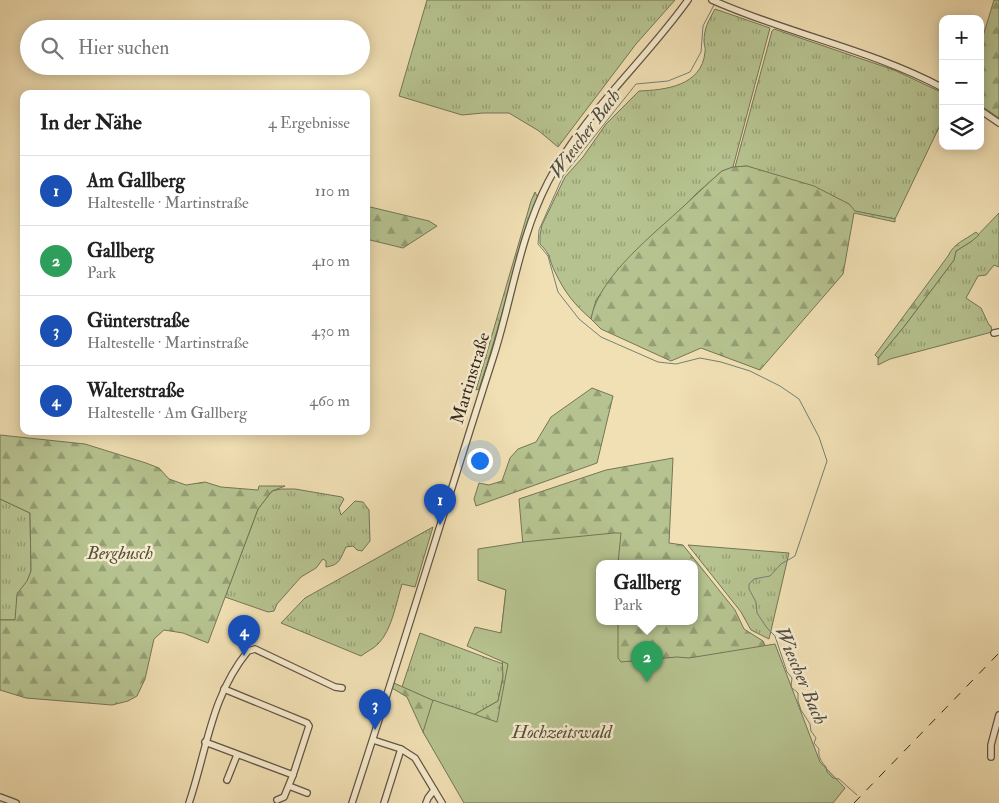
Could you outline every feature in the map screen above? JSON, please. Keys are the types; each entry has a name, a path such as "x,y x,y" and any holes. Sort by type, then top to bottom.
{"street":[{"name":"Martinstraße","path":"352,803 495,351 522,251 540,199 563,156 580,132 688,0"},
{"path":"712,0 764,21 889,63 939,86"},
{"path":"984,113 999,123"},
{"path":"189,803 211,720 224,689 244,656 252,649 335,687 342,688"},
{"path":"224,689 307,723 309,726 289,786 284,797 277,800"},
{"path":"991,757 990,745 999,715"},
{"path":"372,740 402,749 415,758 442,803"},
{"path":"205,742 293,775"},
{"path":"384,803 402,749"},
{"path":"227,780 237,754"},
{"path":"289,786 307,793"},
{"path":"426,803 434,790"},
{"path":"0,796 16,803"}],"green space":[{"path":"427,0 675,0 636,44 558,147 539,131 509,113 462,115 399,96"},
{"path":"994,0 999,0 999,118 984,108 984,33"},
{"path":"715,9 770,28 733,167 722,171 696,194 610,281 596,300 591,319 566,292 548,254 540,244 542,225 565,177 583,157 606,124 639,91 681,84 697,72 705,51 704,36 706,28"},
{"path":"774,29 894,70 939,91 939,127 895,219 854,211 849,204 747,166 735,167"},
{"path":"747,166 814,186 849,204 855,211 895,219 895,222 854,213 843,274 760,370 701,348 671,361 601,329 591,319 596,303 604,288 629,257 722,171 733,167"},
{"path":"535,192 538,198 479,389 476,390 531,201"},
{"path":"370,207 429,221 437,226 403,248 370,240"},
{"path":"999,213 999,267 994,265 986,275 978,276 966,298 981,308 991,326 992,332 890,359 878,365 878,358 954,260 956,251 972,241"},
{"path":"976,232 979,235 956,251 954,260 878,358 875,355 950,252"},
{"path":"592,388 613,396 597,463 476,506 474,499 479,483 489,485 502,481 510,458 518,449 536,442 551,417"},
{"name":"Bergbusch","path":"0,435 85,444 159,468 169,479 186,485 205,482 221,487 258,490 259,486 285,486 272,491 258,509 208,643 183,633 164,630 154,639 145,679 137,696 128,701 112,705 26,698 0,690 0,620 15,620 17,594 27,581 31,571 30,513 0,499"},
{"name":"Hochzeitswald","path":"673,458 669,543 683,545 695,560 596,560 596,625 698,625 698,564 735,610 744,629 763,641 782,681 469,803 423,732 407,697 392,688 394,683 470,717 498,701 503,677 501,633 506,590 478,580 523,546 519,499 606,470"},
{"path":"295,489 342,497 344,499 339,508 341,515 355,501 363,502 369,510 370,541 362,551 357,550 353,546 346,547 339,561 334,565 326,567 326,561 323,559 316,568 301,577 277,604 274,611 268,612 225,597 258,509 272,491"},
{"path":"0,499 30,513 31,571 15,620 0,620"},
{"path":"433,527 415,587 402,584 387,631 378,644 361,656 281,623 305,598"},
{"name":"Hochzeitswald","path":"621,533 618,560 596,560 596,625 618,625 618,658 621,662 677,657 689,658 775,644 820,762 845,788 833,803 464,803 423,732 433,700 497,722 508,664 467,646 475,627 501,633 506,590 478,580 478,549 523,542"},
{"path":"688,545 789,553 769,639 751,630 741,612"},
{"path":"420,633 503,664 503,677 498,701 470,717 402,687"}],"waterway":[{"name":"Wiescher Bach","path":"714,5 703,26 701,52 690,72 668,81 636,84 563,176 539,230 538,244 548,256 558,292 579,319 601,337 658,362 676,364 700,358 750,371 780,386 799,399 819,437 827,461 795,556 781,564 770,576 754,579 749,584 749,589 756,602 757,613 775,636 787,672 792,678 791,687 798,693 801,710 816,738 814,743 819,749 821,761 833,778 839,779 857,795"}],"railway":[{"path":"854,803 999,653"}],"place":[{"name":"Am Gallberg","path":"440,525"},
{"name":"Walterstraße","path":"244,656"},
{"name":"Gallberg","path":"647,682"},
{"name":"Günterstraße","path":"375,730"}]}
